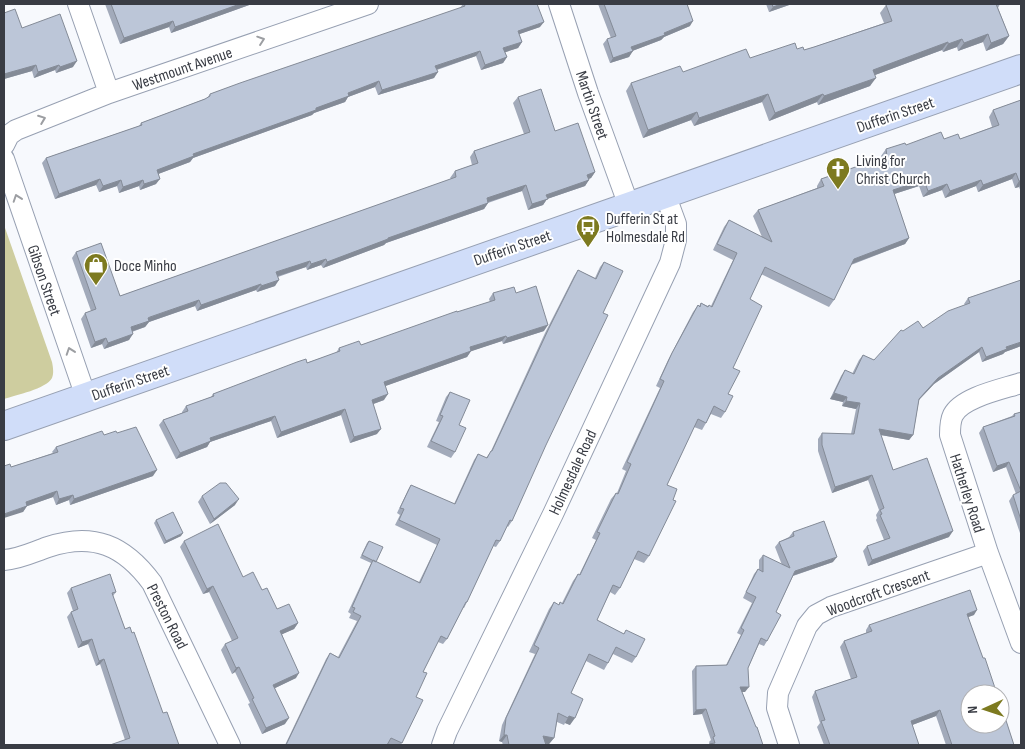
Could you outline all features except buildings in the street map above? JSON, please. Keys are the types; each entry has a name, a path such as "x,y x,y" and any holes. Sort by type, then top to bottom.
{"main road":[{"name":"Dufferin Street","path":"4,426 1021,70"}],"street":[{"path":"78,4 109,93"},
{"name":"Westmount Avenue","path":"4,155 9,135 22,127 109,93 368,4"},
{"name":"Martin Street","path":"559,4 588,93 629,206"},
{"name":"Gibson Street","path":"4,155 86,397"},
{"name":"Holmesdale Road","path":"442,745 553,514 670,263 676,240 676,224 665,194"},
{"name":"Hatherley Road","path":"1021,383 964,404 953,415 950,425 952,446 1021,643"},
{"name":"Preston Road","path":"4,560 20,557 62,542 78,540 94,541 107,545 131,560 152,582 230,745"},
{"name":"Woodcroft Crescent","path":"789,745 777,708 778,693 807,626 816,615 831,607 988,553"}],"green space":[{"path":"4,225 52,362 53,372 52,378 44,385 4,399"}],"place":[{"name":"Living for Christ Church","path":"838,190"},
{"name":"Dufferin St at Holmesdale Rd","path":"588,248"},
{"name":"Doce Minho","path":"96,286"}]}
